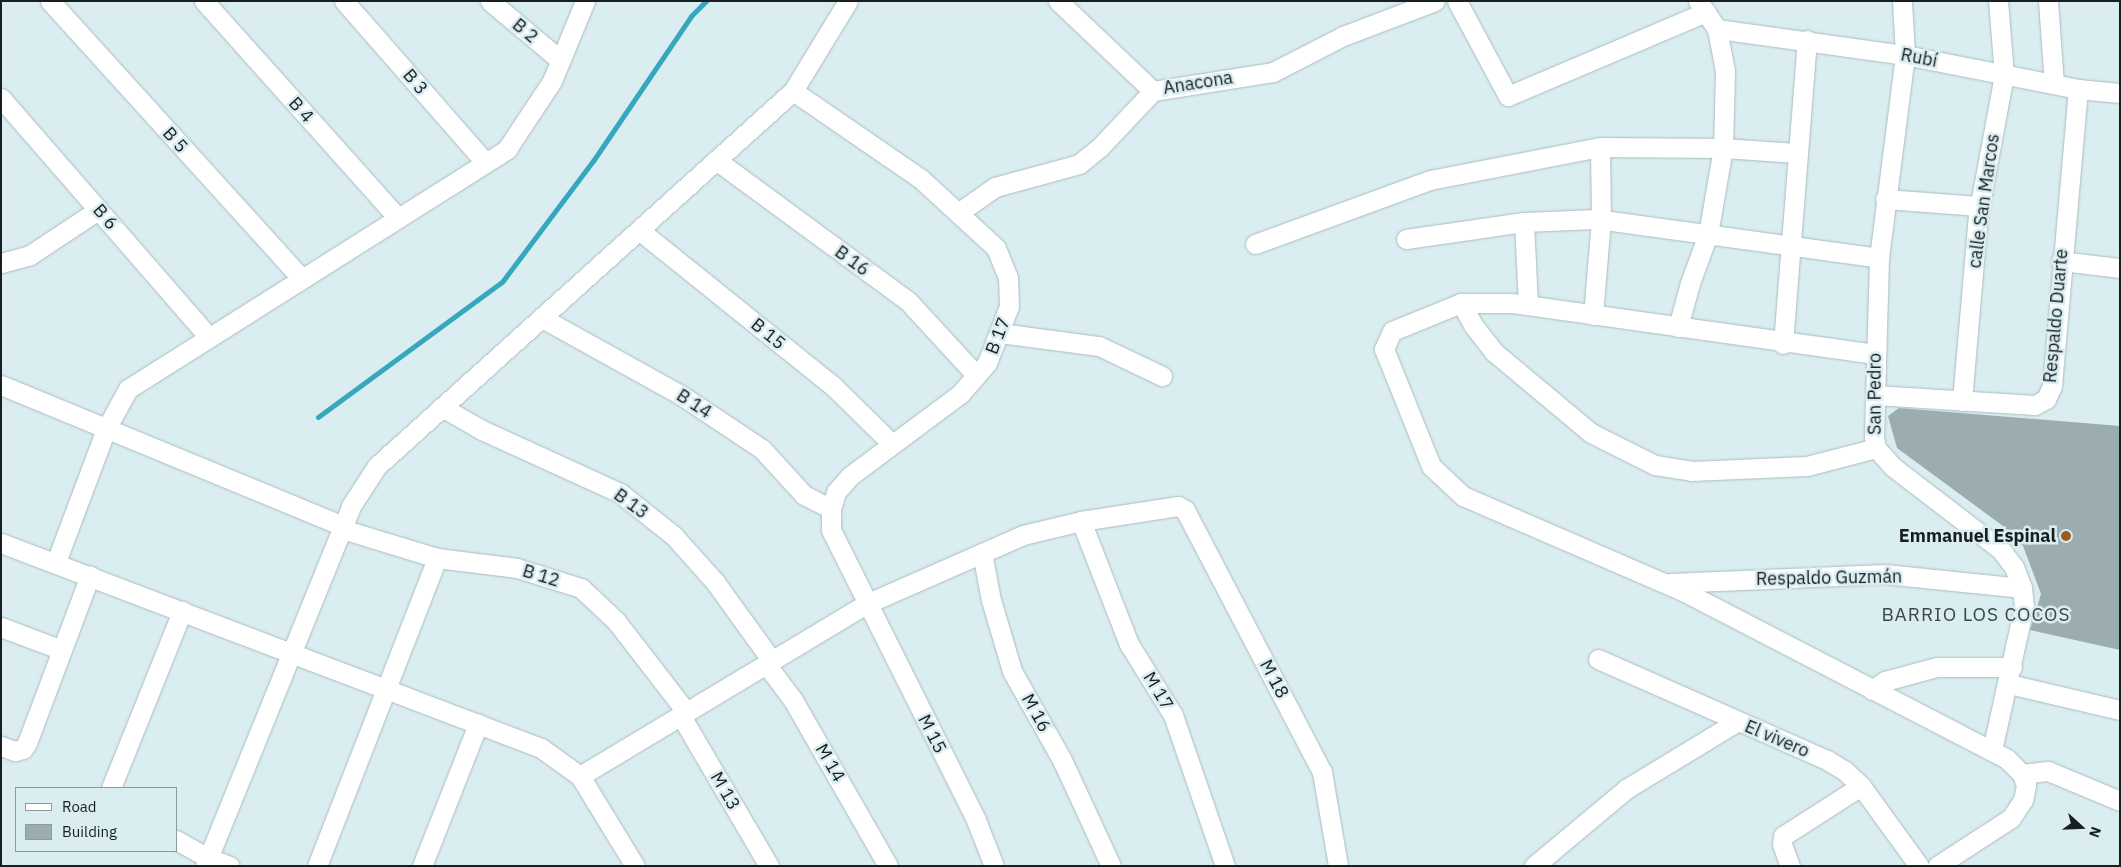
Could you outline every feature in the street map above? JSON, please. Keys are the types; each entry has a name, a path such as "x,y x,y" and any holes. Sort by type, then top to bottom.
{"street":[{"name":"B 5","path":"50,1 301,278"},
{"name":"B 4","path":"204,1 398,218"},
{"name":"B 3","path":"344,1 486,163"},
{"name":"B 2","path":"490,1 560,60"},
{"path":"56,562 106,429 128,390 301,278 507,150 552,81 585,1"},
{"path":"207,862 351,506 377,466 793,91 848,1"},
{"name":"Anacona","path":"958,213 995,187 1079,164 1100,147 1153,91 1273,72 1343,36 1435,1"},
{"path":"1457,1 1508,96 1702,7 1717,29 1725,71 1723,148 1708,234 1690,283 1678,327"},
{"name":"San Pedro","path":"1902,1 1905,55 1879,258 1875,354 1876,448 1893,467 2001,550 2014,567 2022,588 2024,606 1992,750"},
{"name":"calle San Marcos","path":"1962,401 1979,206 2004,75 1998,1"},
{"path":"2048,1 2054,84"},
{"path":"1065,4 1153,91"},
{"name":"Rubí","path":"1717,29 1905,55 2078,89 2120,94"},
{"path":"1783,344 1807,40"},
{"name":"Respaldo Duarte","path":"1875,396 2035,405 2046,399 2052,386 2061,261 2078,89"},
{"name":"B 17","path":"793,91 921,179 996,248 1008,277 1009,306 987,363 960,394 850,476 836,492 831,509 831,530 866,604"},
{"name":"B 6","path":"1,98 209,337"},
{"path":"1255,244 1430,180 1600,147 1723,148 1797,153"},
{"path":"1594,315 1601,220 1600,147"},
{"name":"B 16","path":"716,160 908,301 976,375"},
{"path":"1885,200 1979,206"},
{"path":"1,263 30,255 98,210"},
{"path":"1406,239 1524,222 1601,220 1879,258"},
{"path":"1524,222 1528,305"},
{"name":"B 15","path":"639,230 832,386 892,444"},
{"path":"2061,261 2120,268"},
{"path":"1461,303 1473,325 1494,352 1591,432 1654,465 1690,471 1806,466 1876,448"},
{"path":"1875,354 1783,344 1528,305 1461,303 1392,330 1385,339 1384,348 1431,466 1463,496 1665,584 1992,750 2022,774 2026,785 2023,800 2011,818 1937,866"},
{"name":"B 14","path":"542,318 681,395 762,450 804,495 831,509"},
{"path":"1000,333 1099,346 1162,376"},
{"name":"B 12","path":"1,385 342,528 437,558 517,568 581,588 616,621 684,715"},
{"name":"B 13","path":"442,407 482,430 620,493 674,536 715,582 769,663"},
{"name":"M 18","path":"1081,521 1178,506 1185,510 1322,772 1338,866"},
{"path":"580,776 866,604 1023,535 1081,521"},
{"name":"M 17","path":"1081,521 1129,644 1173,715 1225,866"},
{"path":"1,543 56,562 541,748 580,776 635,866"},
{"name":"M 16","path":"982,553 991,600 1012,671 1063,762 1111,866"},
{"path":"317,866 437,558"},
{"name":"Respaldo Guzmán","path":"1665,584 1886,574 2022,588"},
{"path":"1,746 15,750 23,749 27,743 90,575"},
{"name":"M 15","path":"866,604 976,820 994,866"},
{"path":"111,787 182,611"},
{"path":"1,627 62,650"},
{"name":"El vivero","path":"1598,658 1736,722 1827,760 1861,786 1919,866"},
{"name":"M 14","path":"769,663 793,700 888,866"},
{"path":"1872,690 1885,681 1937,667 2010,675 2120,710"},
{"name":"M 13","path":"684,715 769,866"},
{"path":"1534,866 1626,789 1736,722"},
{"path":"422,866 478,724"},
{"path":"2022,774 2048,771 2120,801"},
{"path":"1790,866 1782,844 1783,836 1861,786"},
{"path":"178,841 207,862 230,866"}],"building":[{"name":"Emmanuel Espinal","path":"1899,408 2120,426 2120,650 2030,630 2041,594 2023,546 2003,526 1897,448 1888,416"}],"waterway":[{"path":"318,417 502,282 593,161 691,16 706,1"}],"place":[{"name":"Emmanuel Espinal","path":"2066,536"}],"district":[{"name":"BARRIO LOS COCOS","path":"1976,615"}]}
